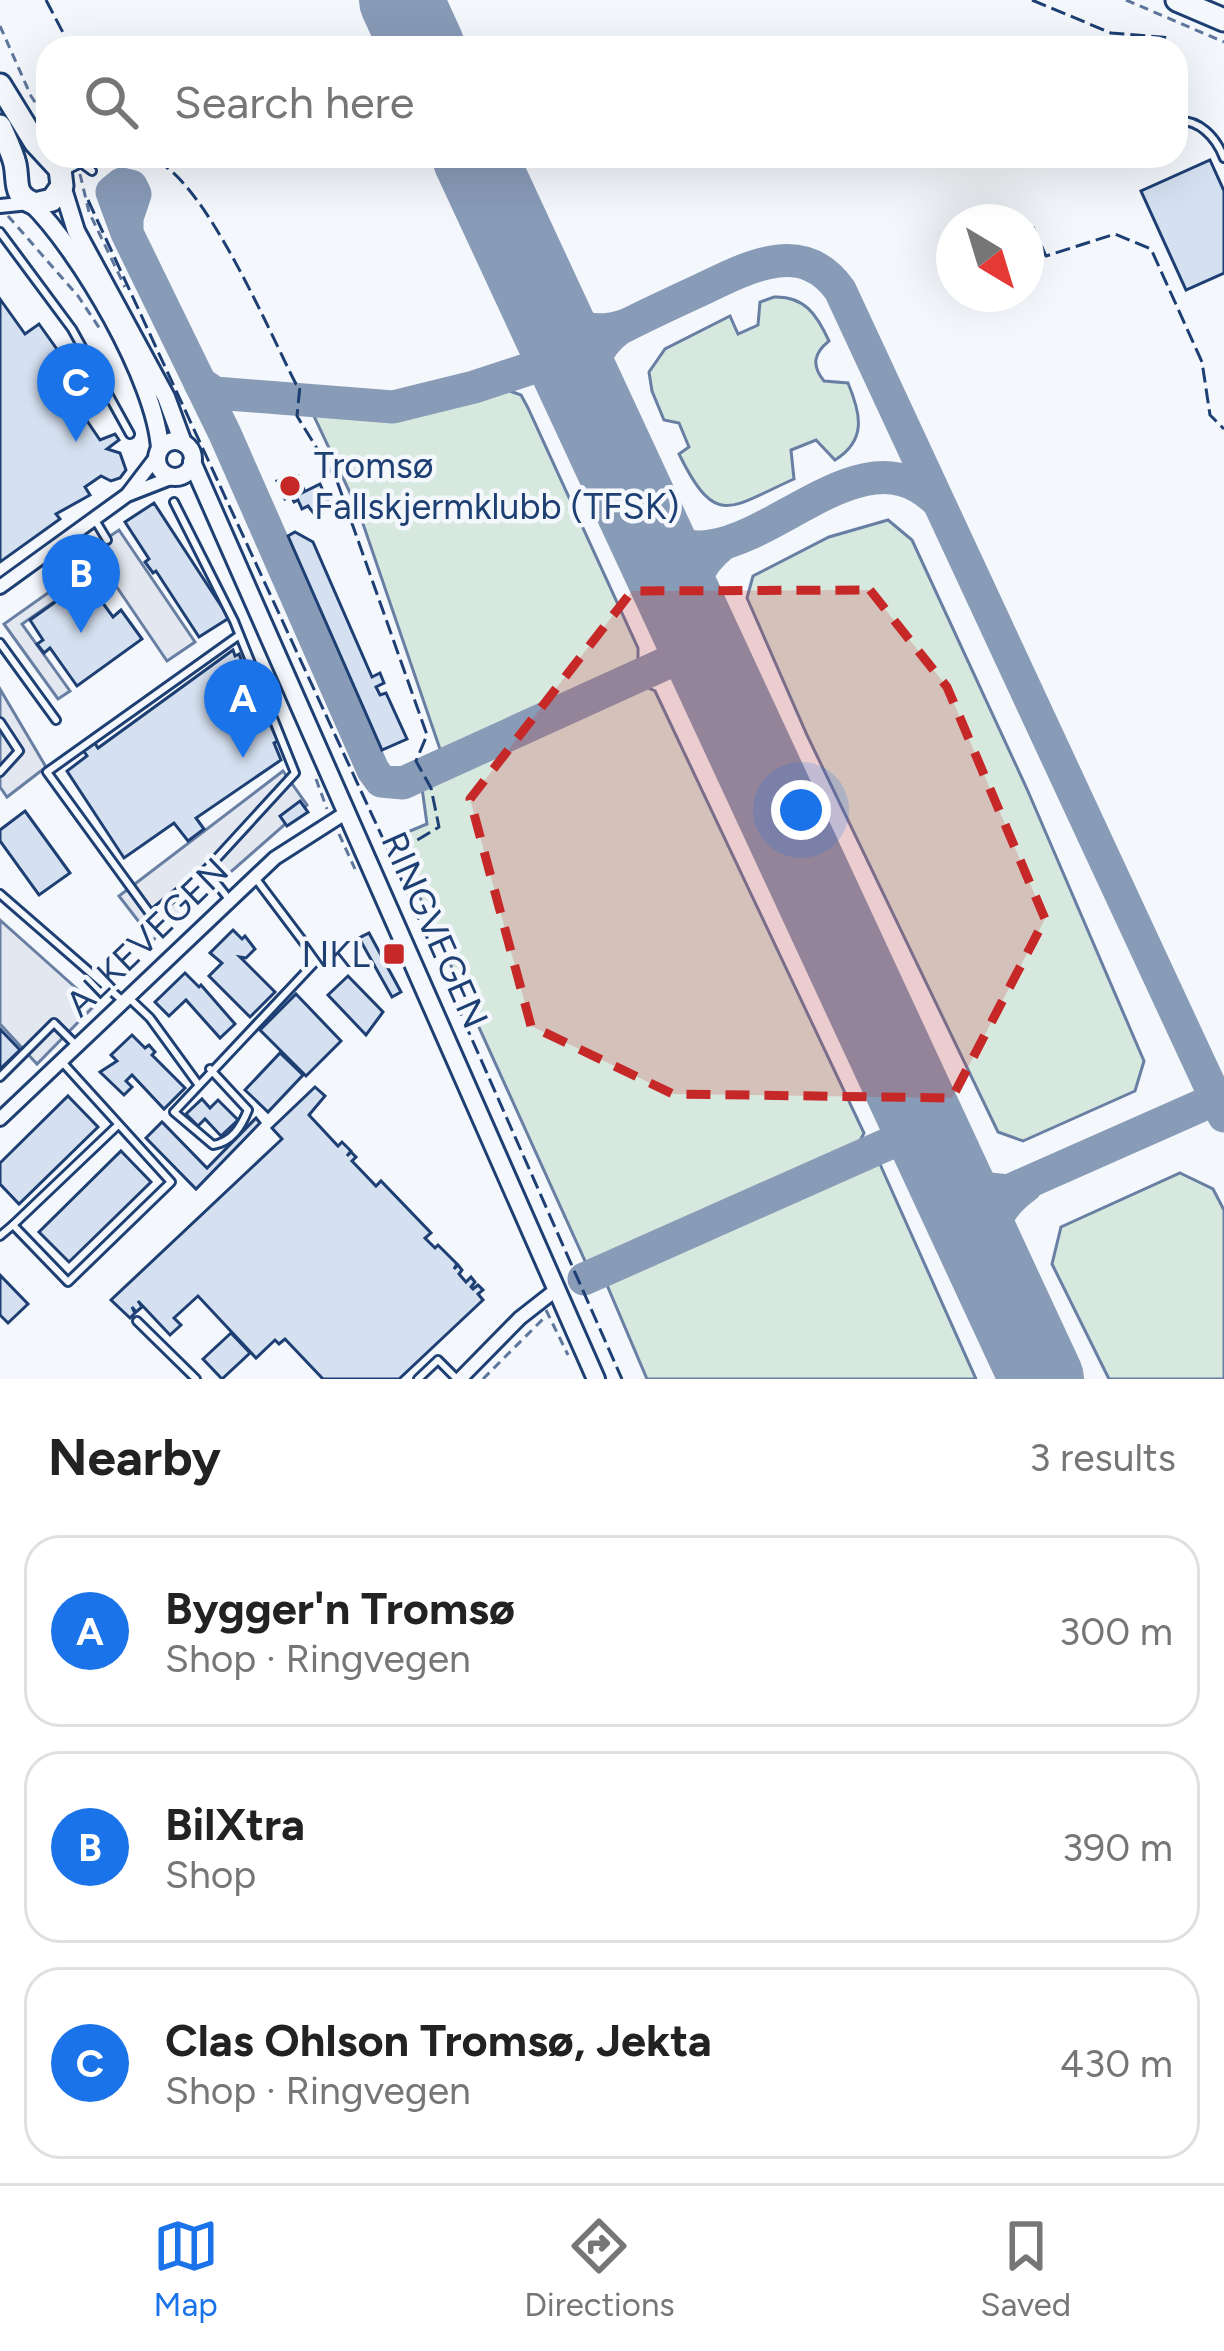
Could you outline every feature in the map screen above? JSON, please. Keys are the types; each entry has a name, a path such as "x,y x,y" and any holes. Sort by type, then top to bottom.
{"highway":[{"path":"1177,0 1224,20"},
{"path":"0,85 36,128"},
{"path":"0,126 7,175 31,203 52,200 68,168"},
{"path":"7,175 29,158 36,160"}],"street":[{"path":"69,168 76,231 191,451 187,472 127,495"},
{"path":"0,210 31,203 62,241 148,391 158,422 161,470 175,477"},
{"path":"0,587 127,495 171,442 183,443"},
{"name":"RINGVEGEN","path":"192,462 206,485 212,509 550,1294 596,1379"},
{"name":"RINGVEGEN","path":"175,477 212,509"},
{"name":"ALKEVEGEN","path":"0,1119 254,876 292,845 346,812"},
{"path":"458,1379 550,1294"}],"lane":[{"path":"1188,122 1219,144 1224,158"},
{"path":"75,168 92,171"},
{"path":"0,232 72,329 130,434"},
{"path":"174,502 234,621 295,773 206,870 151,915 47,772 238,636"},
{"path":"94,520 107,539"},
{"path":"0,644 56,720"},
{"path":"0,722 19,751 0,772"},
{"path":"206,870 229,900"},
{"path":"211,1069 248,1110 242,1126 225,1143 213,1145 174,1112 211,1069 317,960 254,876"},
{"path":"0,894 150,1018 198,1084"},
{"path":"0,1077 54,1023 77,1046"},
{"path":"13,1225 68,1282 171,1182 61,1060"},
{"path":"0,1236 118,1124"},
{"path":"136,1321 196,1379"},
{"path":"418,1379 438,1360 458,1379"}],"path":[{"path":"1126,0 1224,42"},
{"path":"0,26 36,102"},
{"path":"69,168 124,294"},
{"path":"0,210 78,296 107,342"},
{"path":"550,1294 547,1316 572,1362"},
{"path":"483,1379 547,1316"}],"highlighted area":[{"path":"870,590 947,687 1045,919 952,1098 673,1094 531,1026 470,799 632,591"}],"shaded area":[{"path":"774,297 802,304 820,323 829,341 817,355 817,370 824,381 848,383 858,416 857,435 835,460 816,440 791,450 794,479 739,504 715,503 703,494 679,454 689,447 679,423 664,420 649,372 665,349 730,316 738,334 758,325 760,302"},
{"path":"504,389 521,395 528,408 638,648 638,660 630,670 442,755 359,512 312,412 395,417"},
{"path":"888,520 912,540 1027,789 1144,1061 1135,1091 1023,1141 998,1132 807,735 747,598 753,576 829,537"},
{"path":"119,530 195,642 167,661 91,549"},
{"path":"52,590 58,599 22,624 70,691 58,699 4,624"},
{"path":"644,686 655,691 864,1133 857,1147 586,1263 393,838 427,824 422,788"},
{"path":"0,689 46,767 7,797 0,787"},
{"path":"283,771 307,805 153,940 119,896"},
{"path":"0,920 95,1005 37,1064 0,1024"},
{"path":"879,1162 976,1379 647,1379 607,1285"},
{"path":"1180,1173 1213,1189 1224,1210 1224,1379 1109,1379 1052,1264 1061,1227"}],"building":[{"path":"1210,160 1224,191 1224,273 1186,290 1141,191"},
{"path":"0,299 25,334 39,324 81,383 74,388 82,398 77,406 100,440 115,434 119,440 107,449 120,453 126,470 120,478 111,481 101,476 85,487 90,495 56,514 60,519 0,562"},
{"name":"Tromsø Fallskjermklubb (TFSK)","path":"298,476 304,490 285,499 277,481"},
{"path":"320,484 331,508 315,515 308,506 302,509 298,500 294,502 292,498"},
{"path":"154,503 229,618 199,637 156,571 145,562 149,559 125,522"},
{"path":"295,532 313,542 372,677 380,673 384,683 376,687 380,695 386,693 407,739 382,750 288,536"},
{"path":"86,580 113,617 121,610 142,639 77,686 50,648 44,653 37,644 43,640 30,620 61,598 58,594 66,588 69,592"},
{"path":"233,650 235,656 239,654 265,723 269,722 278,741 274,743 281,760 196,818 204,829 188,841 174,823 124,858 67,771 87,756 83,750 94,742 98,748"},
{"path":"300,801 308,812 287,826 280,816"},
{"path":"25,811 70,873 39,895 0,841 0,830"},
{"path":"233,930 255,949 246,958 240,957 275,992 250,1017 209,976 222,963 210,953"},
{"path":"369,933 401,992 392,997 359,938"},
{"path":"185,973 235,1024 220,1038 186,1000 169,1016 155,1002"},
{"path":"348,976 383,1012 366,1035 328,995"},
{"path":"296,994 341,1041 306,1076 260,1030"},
{"path":"0,1029 20,1050 0,1069"},
{"path":"132,1035 145,1048 149,1045 155,1052 152,1055 185,1088 164,1109 132,1075 126,1081 132,1087 124,1095 100,1072 117,1061 111,1055"},
{"path":"280,1053 303,1075 268,1112 245,1090"},
{"path":"315,1087 325,1096 309,1115 338,1146 342,1142 351,1151 347,1156 351,1152 356,1157 352,1161 376,1186 381,1181 431,1233 425,1238 457,1264 454,1269 458,1265 466,1282 471,1277 475,1282 471,1287 478,1285 483,1290 478,1294 483,1300 399,1379 323,1379 285,1339 279,1344 275,1340 256,1358 198,1296 174,1318 181,1325 170,1335 138,1301 142,1307 136,1312 132,1307 135,1313 130,1318 111,1300 282,1139 272,1128"},
{"path":"68,1096 98,1127 19,1204 0,1184 0,1163"},
{"path":"202,1099 210,1108 218,1100 238,1120 221,1136 205,1119 198,1126 186,1114"},
{"path":"256,1118 260,1123 196,1189 146,1138 162,1122 207,1168"},
{"path":"121,1151 151,1182 69,1262 39,1232"},
{"path":"0,1275 28,1304 8,1323 0,1315"},
{"path":"231,1333 250,1353 222,1379 203,1359"}],"taxiway":[{"path":"127,233 135,194 131,186 122,184 112,192 127,233 225,434 381,781 403,783 671,661 700,664 717,680"},
{"path":"591,407 591,373 597,354 619,329 752,267 790,261 825,273 840,290 1224,1116"},
{"path":"537,292 555,312 576,325 599,330 626,325"},
{"path":"200,383 215,393 393,407 544,364 566,370 581,387"},
{"path":"641,516 674,542 710,546 747,534 863,480 900,480 936,500"},
{"path":"693,627 695,580 705,561 723,544"},
{"path":"939,1158 972,1187 1008,1191 1216,1099"},
{"path":"584,1279 906,1136 917,1137 935,1150"},
{"path":"991,1268 995,1221 1026,1186"}],"runway":[{"path":"401,0 418,36"},
{"path":"480,168 1042,1379"}],"fence":[{"path":"46,0 65,36"},
{"path":"1032,0 1111,33 1148,36"},
{"path":"167,168 212,223 300,386 297,416 337,481 427,735 416,761 431,788 439,827 391,856"},
{"path":"88,200 391,856 622,1379"},
{"path":"1044,252 1046,256 1115,234 1151,249 1202,362 1210,415 1224,429"}],"place":[{"name":"Clas Ohlson Tromsø, Jekta","path":"76,442"},
{"name":"Tromsø Fallskjermklubb (TFSK)","path":"290,486"},
{"name":"BilXtra","path":"81,633"},
{"name":"Bygger'n Tromsø","path":"243,758"},
{"name":"NKL","path":"394,954"}]}
